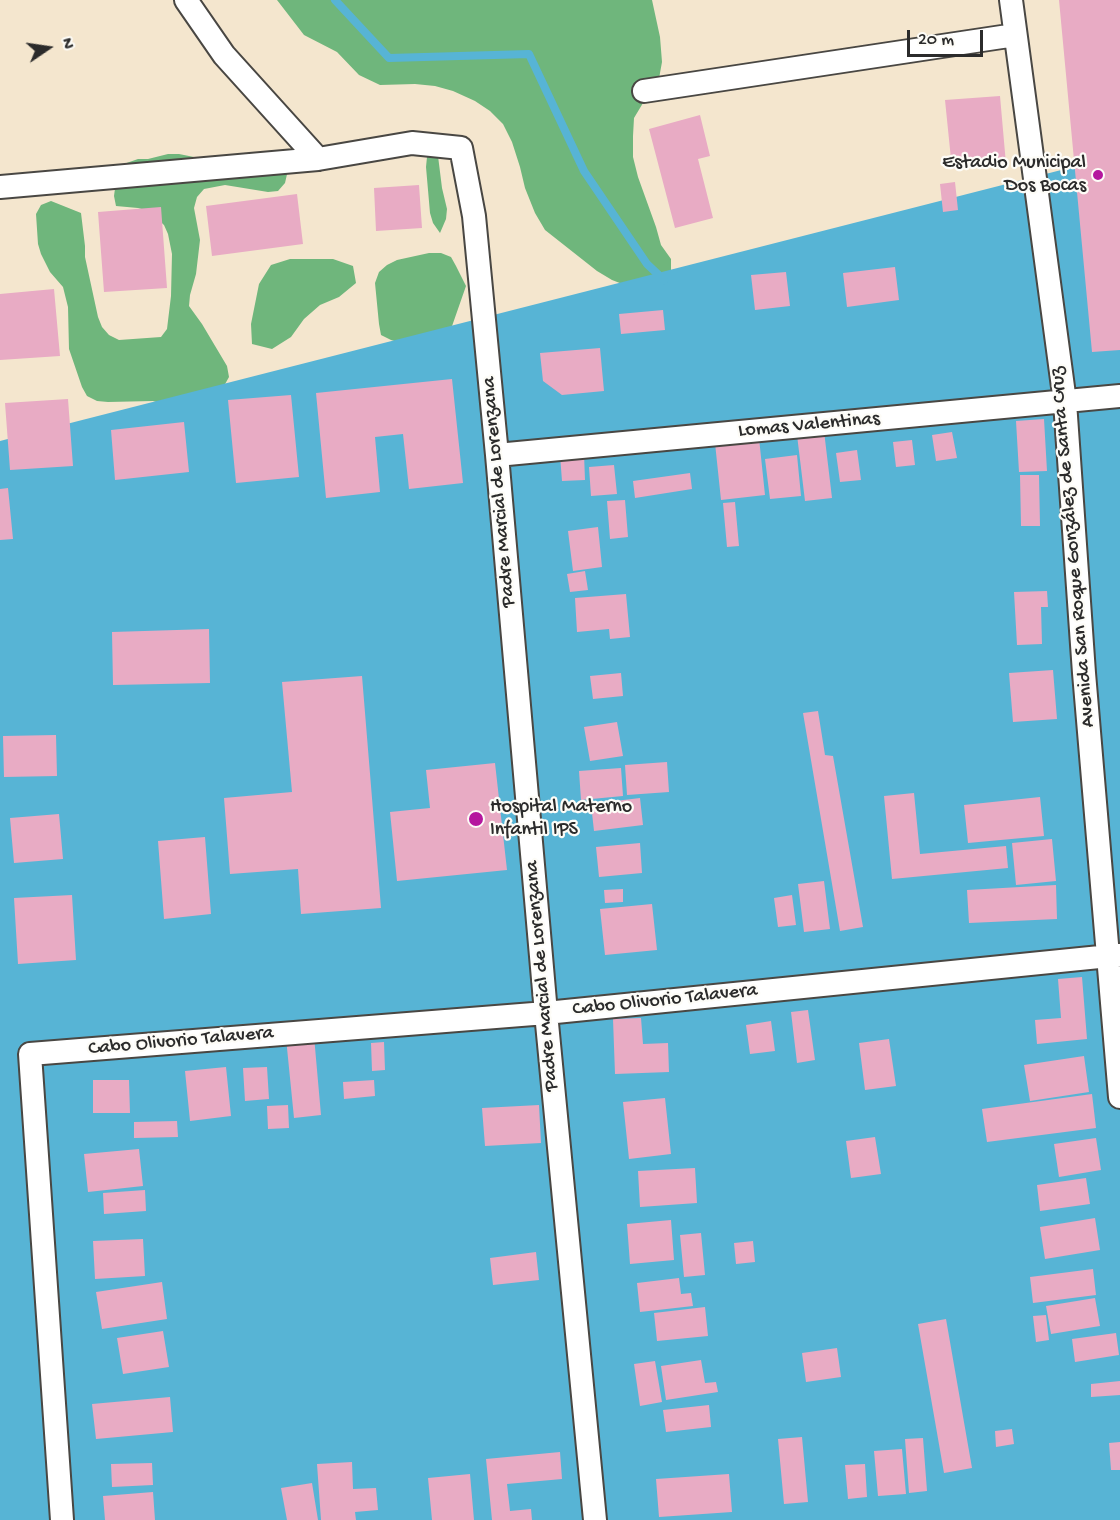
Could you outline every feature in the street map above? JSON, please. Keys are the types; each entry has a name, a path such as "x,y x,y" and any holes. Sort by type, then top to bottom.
{"street":[{"path":"186,0 224,55 318,159"},
{"name":"Avenida San Roque González de Santa Cruz","path":"1011,0 1065,402 1084,673 1114,955 1120,1097"},
{"path":"644,92 1015,35"},
{"name":"Padre Marcial de Lorenzana","path":"318,159 412,143 460,148 474,216 546,1013 595,1520"},
{"path":"0,186 318,159"},
{"name":"Lomas Valentinas","path":"497,455 1120,396"},
{"name":"Cabo Olivorio Talavera","path":"62,1520 30,1054 546,1013 1114,955"}],"green space":[{"path":"277,0 652,0 660,37 662,62 658,84 634,118 633,157 661,245 671,259 671,277 630,287 597,271 545,230 525,188 512,142 503,124 490,111 453,91 435,86 380,85 359,75 337,52 304,35"},
{"path":"179,154 234,165 288,170 285,183 278,191 268,192 225,185 204,189 197,197 194,208 200,240 189,306 227,366 229,377 224,386 174,407 153,401 97,401 87,396 82,387 69,349 68,307 63,287 50,272 41,254 36,214 41,205 51,201 81,213 85,257 98,317 102,327 109,335 119,340 161,337 167,329 171,296 172,254 168,234 164,225 149,211 116,206 114,196 118,166 138,159"},
{"path":"438,156 447,209 446,219 440,233 430,213 426,167 427,157"},
{"path":"429,253 441,253 451,257 466,286 451,329 412,346 381,335 375,283 379,272 397,260"},
{"path":"290,259 333,259 353,266 356,283 339,297 320,305 304,319 291,337 272,349 252,344 251,324 259,284 271,265"}],"water":[{"path":"1120,155 1120,1520 0,1520 0,441"}],"building":[{"name":"Estadio Municipal Dos Bocas","path":"1059,0 1120,0 1120,350 1092,352"},
{"path":"1000,96 1006,164 952,169 945,100"},
{"path":"700,115 710,156 698,159 713,218 675,228 649,129"},
{"path":"955,182 958,210 943,212 940,184"},
{"path":"419,185 422,228 376,231 374,188"},
{"path":"297,194 303,244 212,256 206,206"},
{"path":"161,207 167,288 104,292 98,212"},
{"path":"895,267 899,300 847,307 843,273"},
{"path":"786,272 790,306 755,310 751,275"},
{"path":"54,289 60,356 0,360 0,294"},
{"path":"663,310 665,330 621,334 619,314"},
{"path":"600,348 604,391 562,395 543,381 540,353"},
{"path":"452,379 463,483 409,489 403,434 375,437 380,492 326,498 316,393"},
{"path":"291,395 299,477 236,483 228,400"},
{"path":"68,399 73,466 10,470 5,403"},
{"path":"1044,419 1047,471 1019,472 1016,421"},
{"path":"184,422 189,472 115,480 111,430"},
{"path":"824,431 832,498 805,501 797,435"},
{"path":"952,432 957,458 936,461 932,435"},
{"path":"759,438 765,495 721,500 715,443"},
{"path":"912,440 915,465 896,467 893,442"},
{"path":"857,450 861,480 840,482 836,453"},
{"path":"584,454 585,480 562,481 560,455"},
{"path":"797,455 801,496 770,499 765,459"},
{"path":"614,465 617,494 591,496 589,467"},
{"path":"690,473 692,489 635,498 633,481"},
{"path":"1020,475 1039,475 1040,526 1021,526"},
{"path":"8,488 13,539 0,540 0,489"},
{"path":"625,500 628,537 610,539 607,501"},
{"path":"735,502 739,546 727,547 723,503"},
{"path":"598,527 602,567 573,571 568,531"},
{"path":"585,571 588,590 570,592 567,574"},
{"path":"1047,591 1048,607 1041,607 1042,644 1017,645 1014,592"},
{"path":"626,594 630,637 610,639 609,629 577,632 575,598"},
{"path":"209,629 210,683 113,685 112,632"},
{"path":"1053,670 1057,719 1013,722 1009,673"},
{"path":"621,673 623,696 593,699 590,676"},
{"path":"362,676 381,908 301,914 298,869 230,874 224,798 292,792 282,682"},
{"path":"818,711 825,755 833,756 863,927 840,931 803,713"},
{"path":"617,722 623,756 590,761 584,727"},
{"path":"56,735 57,776 4,777 3,736"},
{"path":"667,762 669,792 627,795 625,765"},
{"path":"495,763 507,870 397,881 390,812 430,808 426,770"},
{"path":"621,768 623,796 581,800 579,771"},
{"path":"914,793 920,854 1006,846 1008,868 892,879 884,796"},
{"path":"1040,797 1044,836 968,843 964,805"},
{"path":"640,798 643,825 594,831 591,804"},
{"path":"59,814 63,859 14,863 10,818"},
{"path":"205,837 211,914 164,919 158,841"},
{"path":"1052,839 1056,881 1016,885 1012,843"},
{"path":"640,843 642,873 599,877 596,847"},
{"path":"824,881 830,929 804,932 798,884"},
{"path":"1056,885 1057,919 969,923 967,890"},
{"path":"623,889 623,902 605,903 604,890"},
{"path":"72,895 76,960 18,964 14,898"},
{"path":"792,895 796,925 778,927 774,898"},
{"path":"652,904 657,950 605,955 600,909"},
{"path":"1082,977 1087,1039 1037,1044 1035,1020 1061,1018 1058,979"},
{"path":"808,1010 815,1060 797,1063 791,1012"},
{"path":"641,1018 643,1044 668,1043 669,1072 615,1074 613,1019"},
{"path":"771,1021 775,1051 750,1054 746,1025"},
{"path":"314,1036 321,1115 294,1118 286,1038"},
{"path":"889,1039 896,1086 865,1090 859,1043"},
{"path":"384,1042 385,1070 372,1071 371,1043"},
{"path":"1084,1056 1089,1092 1030,1101 1024,1065"},
{"path":"226,1067 231,1116 190,1121 185,1071"},
{"path":"267,1067 269,1099 245,1101 243,1068"},
{"path":"93,1080 129,1080 130,1113 93,1113"},
{"path":"374,1080 375,1096 344,1099 343,1082"},
{"path":"1092,1094 1096,1128 987,1142 982,1109"},
{"path":"665,1098 671,1154 629,1159 623,1102"},
{"path":"288,1105 289,1128 268,1129 267,1106"},
{"path":"539,1105 541,1143 485,1146 482,1108"},
{"path":"177,1121 178,1137 134,1138 134,1122"},
{"path":"875,1137 881,1174 851,1178 846,1141"},
{"path":"1096,1138 1101,1170 1059,1177 1054,1144"},
{"path":"139,1149 143,1186 88,1192 84,1154"},
{"path":"695,1168 697,1203 640,1207 638,1171"},
{"path":"1086,1178 1090,1204 1040,1211 1037,1185"},
{"path":"145,1190 146,1211 104,1214 103,1193"},
{"path":"1095,1218 1100,1250 1045,1259 1040,1227"},
{"path":"671,1220 674,1260 630,1264 627,1224"},
{"path":"701,1233 705,1275 684,1277 680,1235"},
{"path":"143,1239 145,1276 95,1279 93,1241"},
{"path":"753,1241 755,1262 736,1264 734,1243"},
{"path":"536,1252 539,1280 493,1285 490,1258"},
{"path":"1093,1269 1096,1295 1033,1303 1030,1277"},
{"path":"679,1278 681,1294 691,1293 693,1306 640,1312 637,1283"},
{"path":"162,1282 167,1319 102,1329 96,1292"},
{"path":"1095,1298 1100,1326 1051,1334 1046,1306"},
{"path":"705,1307 708,1336 657,1341 654,1313"},
{"path":"1046,1315 1049,1340 1036,1342 1033,1316"},
{"path":"946,1319 972,1468 944,1473 918,1324"},
{"path":"163,1331 169,1367 123,1374 117,1338"},
{"path":"1116,1333 1119,1355 1075,1362 1072,1339"},
{"path":"837,1348 841,1377 806,1382 802,1353"},
{"path":"701,1360 705,1383 716,1382 718,1392 666,1400 661,1366"},
{"path":"655,1361 662,1402 640,1406 634,1364"},
{"path":"1120,1381 1120,1395 1091,1397 1091,1384"},
{"path":"170,1397 173,1432 96,1439 92,1404"},
{"path":"709,1405 711,1427 666,1432 663,1410"},
{"path":"1012,1429 1014,1444 996,1447 995,1431"},
{"path":"802,1437 808,1502 784,1504 778,1439"},
{"path":"923,1438 927,1491 909,1493 905,1439"},
{"path":"1120,1442 1120,1470 1111,1470 1109,1443"},
{"path":"902,1449 906,1494 878,1496 874,1451"},
{"path":"560,1452 562,1479 507,1484 510,1511 531,1509 532,1520 492,1520 486,1459"},
{"path":"352,1462 353,1489 376,1488 378,1510 355,1512 356,1520 321,1520 317,1464"},
{"path":"152,1463 153,1485 112,1487 111,1464"},
{"path":"865,1464 867,1497 848,1499 845,1465"},
{"path":"470,1474 474,1520 432,1520 428,1478"},
{"path":"729,1474 732,1512 659,1517 656,1479"},
{"path":"312,1483 318,1520 287,1520 281,1488"},
{"path":"153,1492 155,1520 105,1520 103,1496"}],"waterway":[{"path":"335,0 389,58 529,54 584,171 647,264 664,280"}],"place":[{"name":"Estadio Municipal Dos Bocas","path":"1098,175"},
{"name":"Hospital Materno Infantil IPS","path":"476,819"}]}
